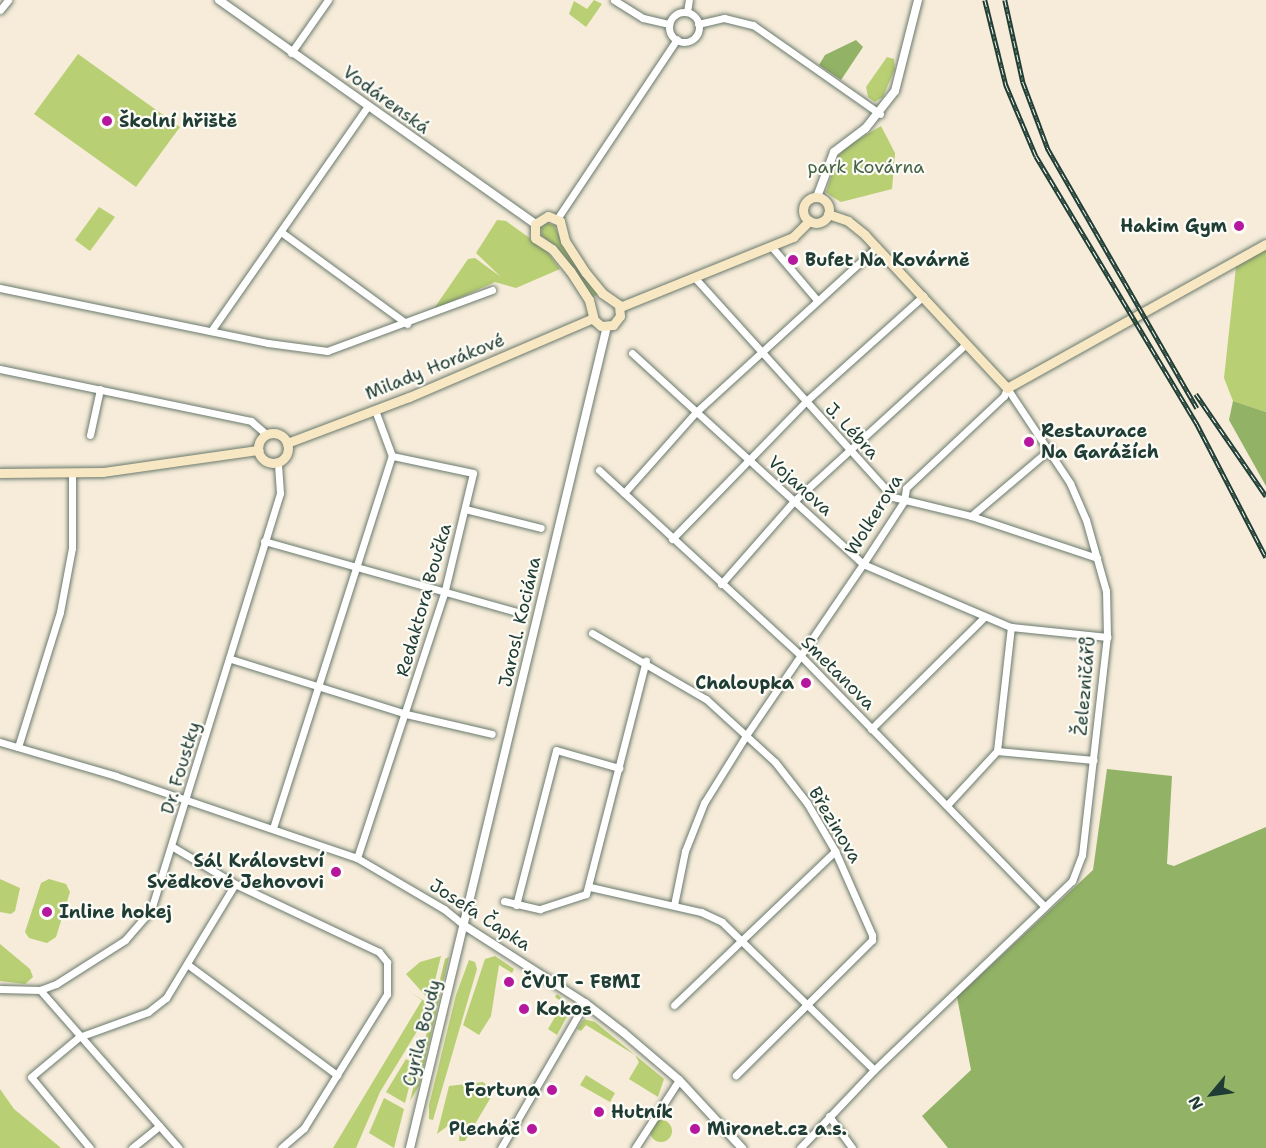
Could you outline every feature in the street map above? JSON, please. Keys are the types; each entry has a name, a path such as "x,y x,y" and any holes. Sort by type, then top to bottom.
{"main road":[{"path":"817,197 828,204 828,214 820,222 809,221 803,206 817,197"},
{"name":"Železničářů","path":"828,214 854,225 877,247 1007,388"},
{"path":"545,216 558,219 565,241 586,273 620,307 618,321 607,326 593,318 589,300 570,271 552,249 535,238 535,224 545,216"},
{"path":"620,307 794,237 809,221"},
{"name":"Wolkerova","path":"1007,388 1266,244"},
{"name":"Milady Horákové","path":"287,443 375,410 593,318"},
{"path":"276,433 287,443 288,452 278,462 263,460 258,450 266,434 276,433"},
{"path":"0,473 72,473 155,467 258,450"}],"street":[{"path":"0,10 7,0"},
{"name":"Vodárenská","path":"219,0 535,224"},
{"path":"291,53 328,0"},
{"path":"614,0 643,18 669,24"},
{"path":"687,12 690,0"},
{"path":"817,197 834,152 880,114 895,91 918,0"},
{"path":"669,24 676,14 687,12"},
{"path":"687,12 698,24"},
{"path":"698,24 724,18 753,25 880,114"},
{"path":"669,24 676,39"},
{"path":"676,39 692,39 698,24"},
{"path":"558,219 676,39"},
{"path":"212,331 367,107"},
{"path":"281,232 407,324"},
{"path":"771,246 817,300"},
{"path":"624,493 696,412 877,247"},
{"name":"J. Lébra","path":"695,278 760,353 892,497 904,501 915,499 1097,558"},
{"path":"0,288 212,331 327,351 407,324 492,290"},
{"path":"672,539 805,402 923,296"},
{"name":"Jarosl. Kociána","path":"465,926 607,326"},
{"path":"721,584 794,501 966,344"},
{"name":"Vojanova","path":"632,353 863,564 1011,627 1107,637"},
{"path":"0,369 251,420 266,434"},
{"name":"Železničářů","path":"800,1148 874,1070 1072,881 1079,866 1094,760 1107,637 1106,591 1097,558 1070,483 1050,449 1007,388"},
{"name":"Wolkerova","path":"674,905 685,851 704,803 747,734 904,501 906,488 1004,396 1007,388"},
{"path":"90,435 100,389"},
{"path":"273,828 320,687 392,456 375,410"},
{"path":"971,516 1050,449"},
{"name":"Redaktora Boučka","path":"357,858 444,594 473,473 392,456"},
{"name":"Dr. Foustky","path":"0,989 40,990 74,973 134,932 154,904 231,659 280,493 278,462"},
{"name":"Smetanova","path":"598,470 800,655 1045,907"},
{"path":"18,747 60,612 72,548 72,473"},
{"path":"465,509 542,528"},
{"path":"264,541 444,594 520,613"},
{"path":"871,729 984,617"},
{"path":"947,805 997,751 1011,627"},
{"name":"Březinova","path":"592,633 646,661 706,699 747,734 807,802 862,903 872,940 736,1075"},
{"path":"231,659 406,714 492,734"},
{"path":"504,901 540,909 581,899 590,887 646,661"},
{"name":"Josefa Čapka","path":"0,742 187,800 357,858 444,909 465,926 585,1003 679,1080 742,1148"},
{"path":"516,904 556,750 619,768"},
{"path":"997,751 1094,760"},
{"path":"173,847 235,884 384,957 389,972 387,994 304,1128 281,1148"},
{"path":"674,1005 835,851"},
{"path":"90,1148 31,1077 79,1037 148,1012 166,998 235,884"},
{"path":"590,887 674,905 722,922 874,1070"},
{"name":"Cyrila Boudy","path":"410,1148 465,926"},
{"path":"187,964 337,1075"},
{"path":"40,990 179,1148"},
{"path":"501,1148 522,1107 559,1051 585,1003"},
{"path":"635,1148 679,1080"},
{"path":"829,1116 852,1148"},
{"path":"132,1148 159,1126"}],"green space":[{"path":"594,0 602,4 586,27 569,14 574,1 587,9"},
{"path":"856,40 863,47 841,80 819,65 825,55"},
{"name":"Školní hřiště","path":"78,54 180,127 136,187 34,114"},
{"path":"887,57 894,59 895,69 883,97 875,102 868,97 866,87"},
{"name":"park Kovárna","path":"881,126 895,153 892,189 841,202 831,196 826,192 838,156 847,146"},
{"path":"99,207 115,217 90,251 75,240"},
{"path":"497,220 506,221 545,249 560,269 516,288 495,282 433,310 468,259 475,258 501,277 476,253"},
{"path":"546,223 554,225 564,246 598,294 592,298 557,248 542,236 541,228"},
{"path":"1266,249 1266,412 1233,401 1224,378 1236,267"},
{"path":"1233,401 1266,412 1266,486 1229,420"},
{"path":"1107,769 1172,776 1167,864 1174,866 1266,827 1266,1148 948,1148 922,1116 971,1070 957,997 1093,870"},
{"name":"Inline hokej","path":"0,879 20,888 15,911 11,914 0,912"},
{"name":"Inline hokej","path":"49,879 66,884 70,892 56,937 47,943 29,938 25,932 41,883"},
{"path":"0,944 30,969 33,977 25,984 0,981"},
{"path":"441,956 430,1001 406,974 420,962"},
{"path":"495,956 514,969 512,973 499,965 491,1016 479,1035 463,1025 485,959"},
{"path":"449,957 419,1086 410,1101 445,959"},
{"path":"469,960 475,962 477,969 433,1120 429,1119 429,1105 456,995"},
{"path":"408,991 428,1003 427,1015 380,1092 356,1148 333,1148 422,1000"},
{"path":"557,994 572,1007 557,1035 548,1029 563,1003 555,997"},
{"path":"584,1019 595,1022 635,1055 586,1025 581,1031 577,1029"},
{"path":"635,1055 664,1079 658,1097 629,1079 639,1062"},
{"path":"406,1059 415,1064 405,1103 386,1092"},
{"path":"586,1075 615,1093 610,1102 580,1085"},
{"path":"483,1082 491,1089 491,1097 465,1141 459,1141 460,1127 454,1121 437,1134 449,1086"},
{"path":"0,1089 14,1109 61,1148 0,1148"},
{"path":"384,1098 404,1109 394,1148 369,1133"},
{"path":"661,1120 669,1123 672,1131 669,1139 661,1142 653,1139 650,1131 653,1123"}],"railway":[{"path":"985,0 1006,85 1036,156 1197,424 1266,557"},
{"path":"1005,0 1023,82 1048,149 1197,408"},
{"path":"1196,394 1266,496"}],"place":[{"name":"Školní hřiště","path":"107,121"},
{"name":"Hakim Gym","path":"1239,226"},
{"name":"Bufet Na Kovárně","path":"793,260"},
{"name":"Restaurace Na Garážích","path":"1029,442"},
{"name":"Chaloupka","path":"806,683"},
{"name":"Sál Království Svědkové Jehovovi","path":"336,872"},
{"name":"Inline hokej","path":"47,912"},
{"name":"ČVUT - FBMI","path":"509,982"},
{"name":"Kokos","path":"524,1009"},
{"name":"Fortuna","path":"552,1090"},
{"name":"Hutník","path":"599,1112"},
{"name":"Plecháč","path":"532,1129"},
{"name":"Mironet.cz a.s.","path":"695,1129"}]}
